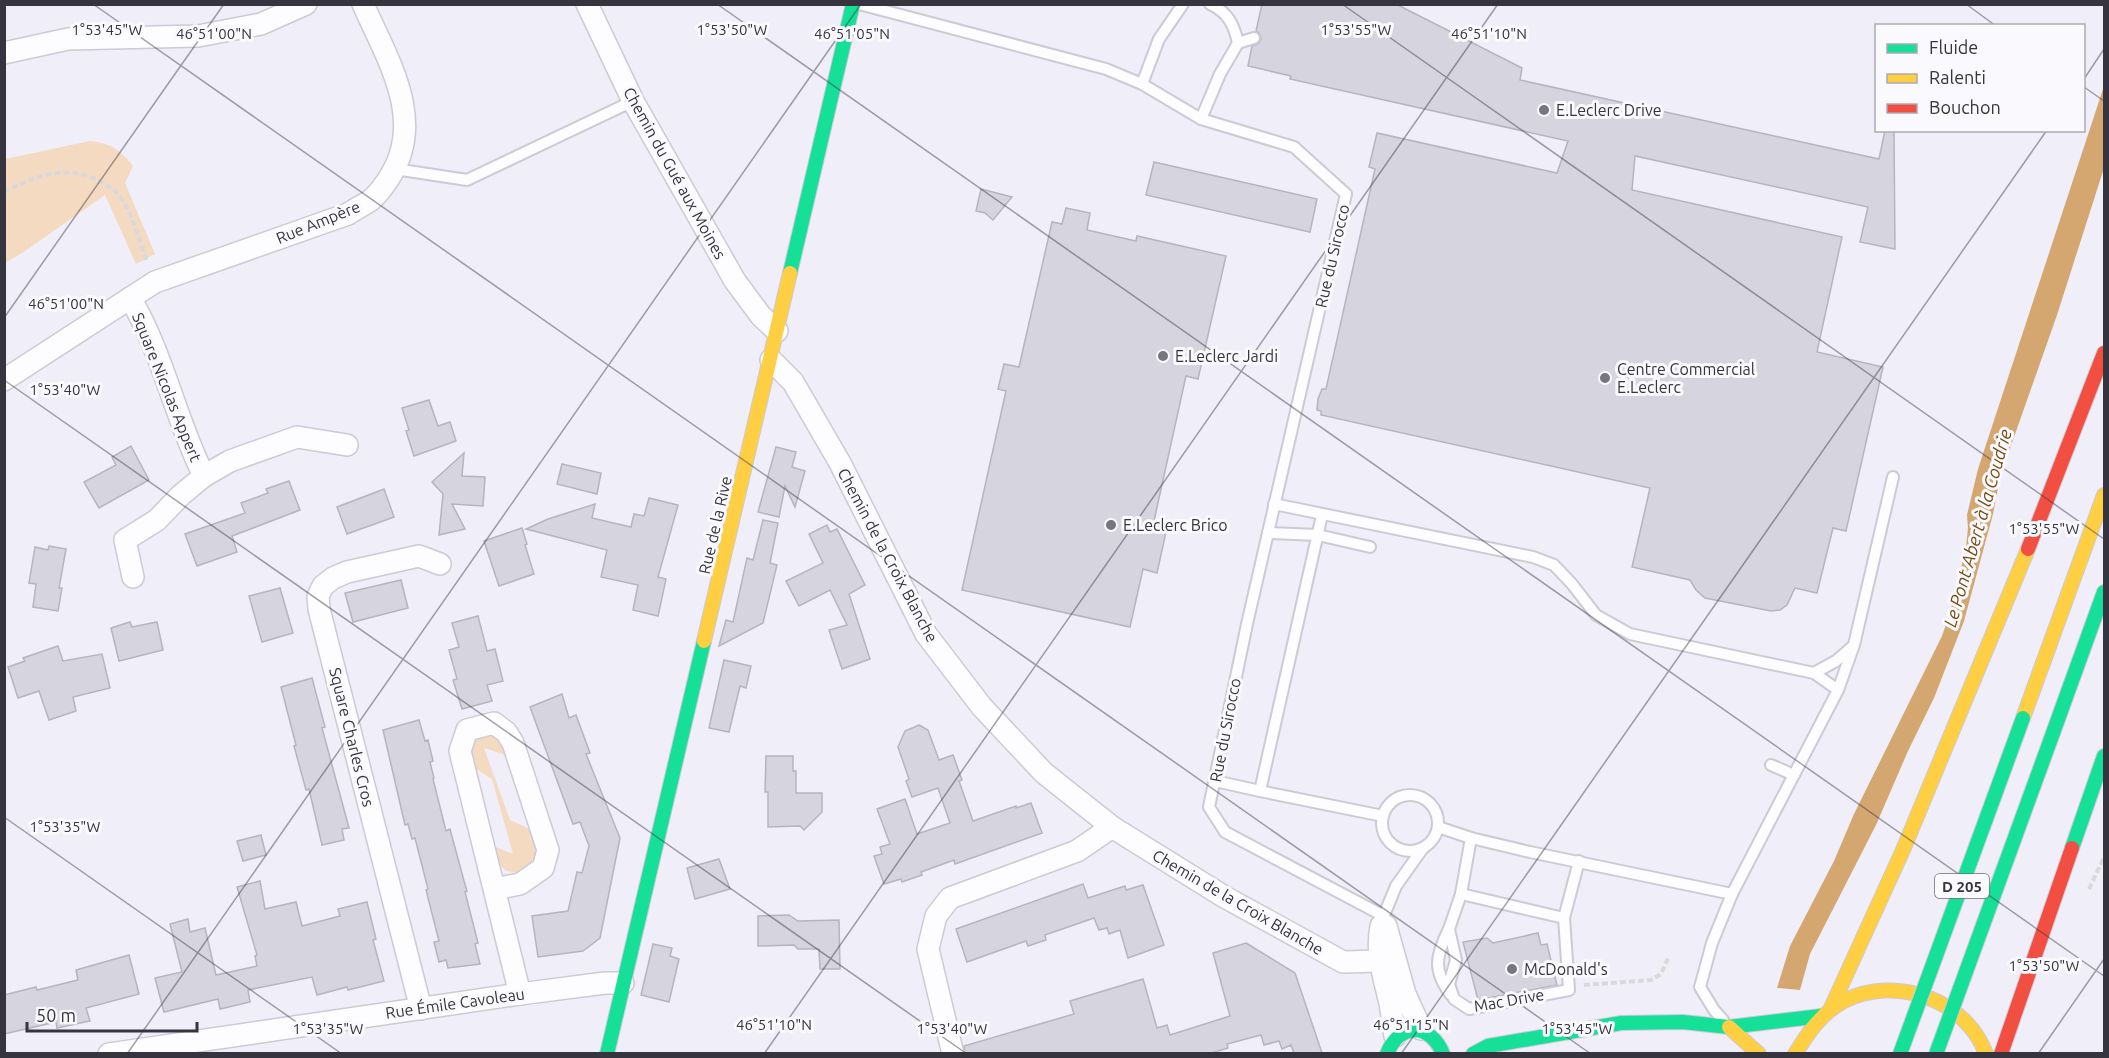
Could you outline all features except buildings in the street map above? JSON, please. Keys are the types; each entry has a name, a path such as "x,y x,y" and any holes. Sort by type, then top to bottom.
{"main road":[{"name":"Rue de la Rive","path":"607,1053 853,4"},
{"path":"1795,1053 1803,1037 1826,1012 1859,951 1927,795 2068,454 2104,353"},
{"name":"D 205","path":"1900,1053 2104,495"},
{"name":"D 205","path":"1936,1053 2104,592"},
{"path":"2001,1053 2104,756"},
{"path":"1388,1048 1407,1030 1469,1046 1621,1023 1683,1022 1729,1027 1826,1012 1855,996 1880,990 1906,991 1944,1004 1968,1023 1986,1053"},
{"path":"1729,1027 1759,1053"},
{"path":"1428,1034 1443,1053"}],"street":[{"path":"4,53 68,39 198,36 261,24 306,4"},
{"name":"Rue Ampère","path":"4,380 155,282 348,214 382,189 402,153 403,106 400,88 363,4"},
{"name":"Chemin du Gué aux Moines","path":"588,4 633,101 735,281 761,316 777,331"},
{"name":"Square Nicolas Appert","path":"130,298 144,322 193,453 204,476"},
{"name":"Chemin de la Croix Blanche","path":"771,360 793,382 840,463 926,634 982,706 1044,773 1112,827 1223,896 1344,962 1379,961"},
{"name":"Square Nicolas Appert","path":"133,577 125,540 157,520 181,495 204,476 230,461 297,437 347,445"},
{"name":"Square Charles Cros","path":"421,1009 319,609 318,596 323,586 346,572 419,556 440,564"},
{"path":"494,889 520,884 543,868 548,850 513,744 506,732 494,723 467,730 460,751 494,889 520,994"},
{"path":"953,1053 928,949 936,916 950,898 1077,850 1112,827"},
{"path":"1383,922 1378,942 1379,961 1389,1001 1388,1048"},
{"path":"1383,922 1405,994 1428,1034"},
{"name":"Rue Émile Cavoleau","path":"110,1053 520,994 605,983 623,983"}],"lane":[{"name":"Rue du Sirocco","path":"859,4 1106,69 1142,84 1201,119 1294,147 1346,194 1247,624 1209,807 1225,832 1383,922"},
{"path":"1142,84 1159,39 1183,4"},
{"path":"1210,4 1219,8 1228,17 1238,43"},
{"path":"1201,119 1220,74 1238,43 1254,38"},
{"path":"395,169 467,180 633,101"},
{"path":"1729,1027 1714,1010 1700,987 1712,943 1732,894 1838,690 1854,645 1893,477"},
{"path":"1274,504 1533,557 1554,565 1596,615 1630,634 1814,673 1838,690"},
{"path":"1260,792 1322,515"},
{"path":"1268,533 1318,535 1370,547"},
{"path":"1814,673 1836,661 1854,645"},
{"path":"1771,765 1794,775"},
{"path":"1215,781 1383,816"},
{"path":"1383,922 1396,886 1436,835 1438,826 1434,808 1428,801 1406,795 1393,800 1383,816 1384,835 1397,849 1407,852 1424,848"},
{"path":"1438,826 1471,838 1732,894"},
{"path":"1454,999 1441,982 1437,968 1438,950 1449,929 1461,894 1471,838"},
{"path":"1461,894 1564,918 1580,861"},
{"name":"Mac Drive","path":"1449,929 1456,960 1449,984 1454,999 1469,1009 1569,990 1564,918"}],"path":[{"path":"4,192 25,181 52,173 70,171 97,179 117,192 130,214 155,282"},
{"path":"1577,986 1651,980 1661,974 1669,956"}],"shaded area":[{"path":"90,141 114,148 133,166 125,183 155,254 136,264 105,195 5,263 5,159"},
{"path":"479,733 496,734 508,756 484,748 510,820 536,832 540,850 535,868 511,872 502,867 495,855 493,846 513,854 492,779 473,767 468,747"}],"water":[{"name":"Le Pont Abert à la Coudrie","path":"2104,86 2104,168 2057,315 2000,477 1993,514 1964,621 1934,698 1876,825 1810,954 1800,990 1777,988 1790,946 1834,861 1854,814 1942,636 1966,547 1967,515 1978,469"}],"traffic: fast":[{"path":"790,273 853,4"},
{"path":"2053,733 2104,592"},
{"path":"607,1054 704,641"},
{"path":"1900,1054 2023,718"},
{"path":"1936,1054 2053,733"},
{"path":"2072,848 2104,756"},
{"path":"1473,1054 1488,1046 1621,1023 1683,1022 1729,1027 1821,1016"},
{"path":"1387,1054 1399,1036 1415,1030 1431,1036 1443,1054"}],"traffic: slow":[{"path":"704,641 790,273"},
{"path":"2023,718 2104,495"},
{"path":"1831,1008 1903,850 2028,549"},
{"path":"1795,1054 1828,1011 1844,1001 1864,994 1885,991 1906,992 1927,997 1946,1006 1963,1019 1976,1035 1986,1054"},
{"path":"1729,1027 1759,1054"}],"traffic: jam":[{"path":"2028,549 2104,353"},
{"path":"2001,1054 2072,848"}],"place":[{"name":"E.Leclerc Drive","path":"1544,110"},
{"name":"E.Leclerc Jardi","path":"1163,356"},
{"name":"Centre Commercial E.Leclerc","path":"1605,378"},
{"name":"E.Leclerc Brico","path":"1111,525"},
{"name":"McDonald's","path":"1512,969"}]}
